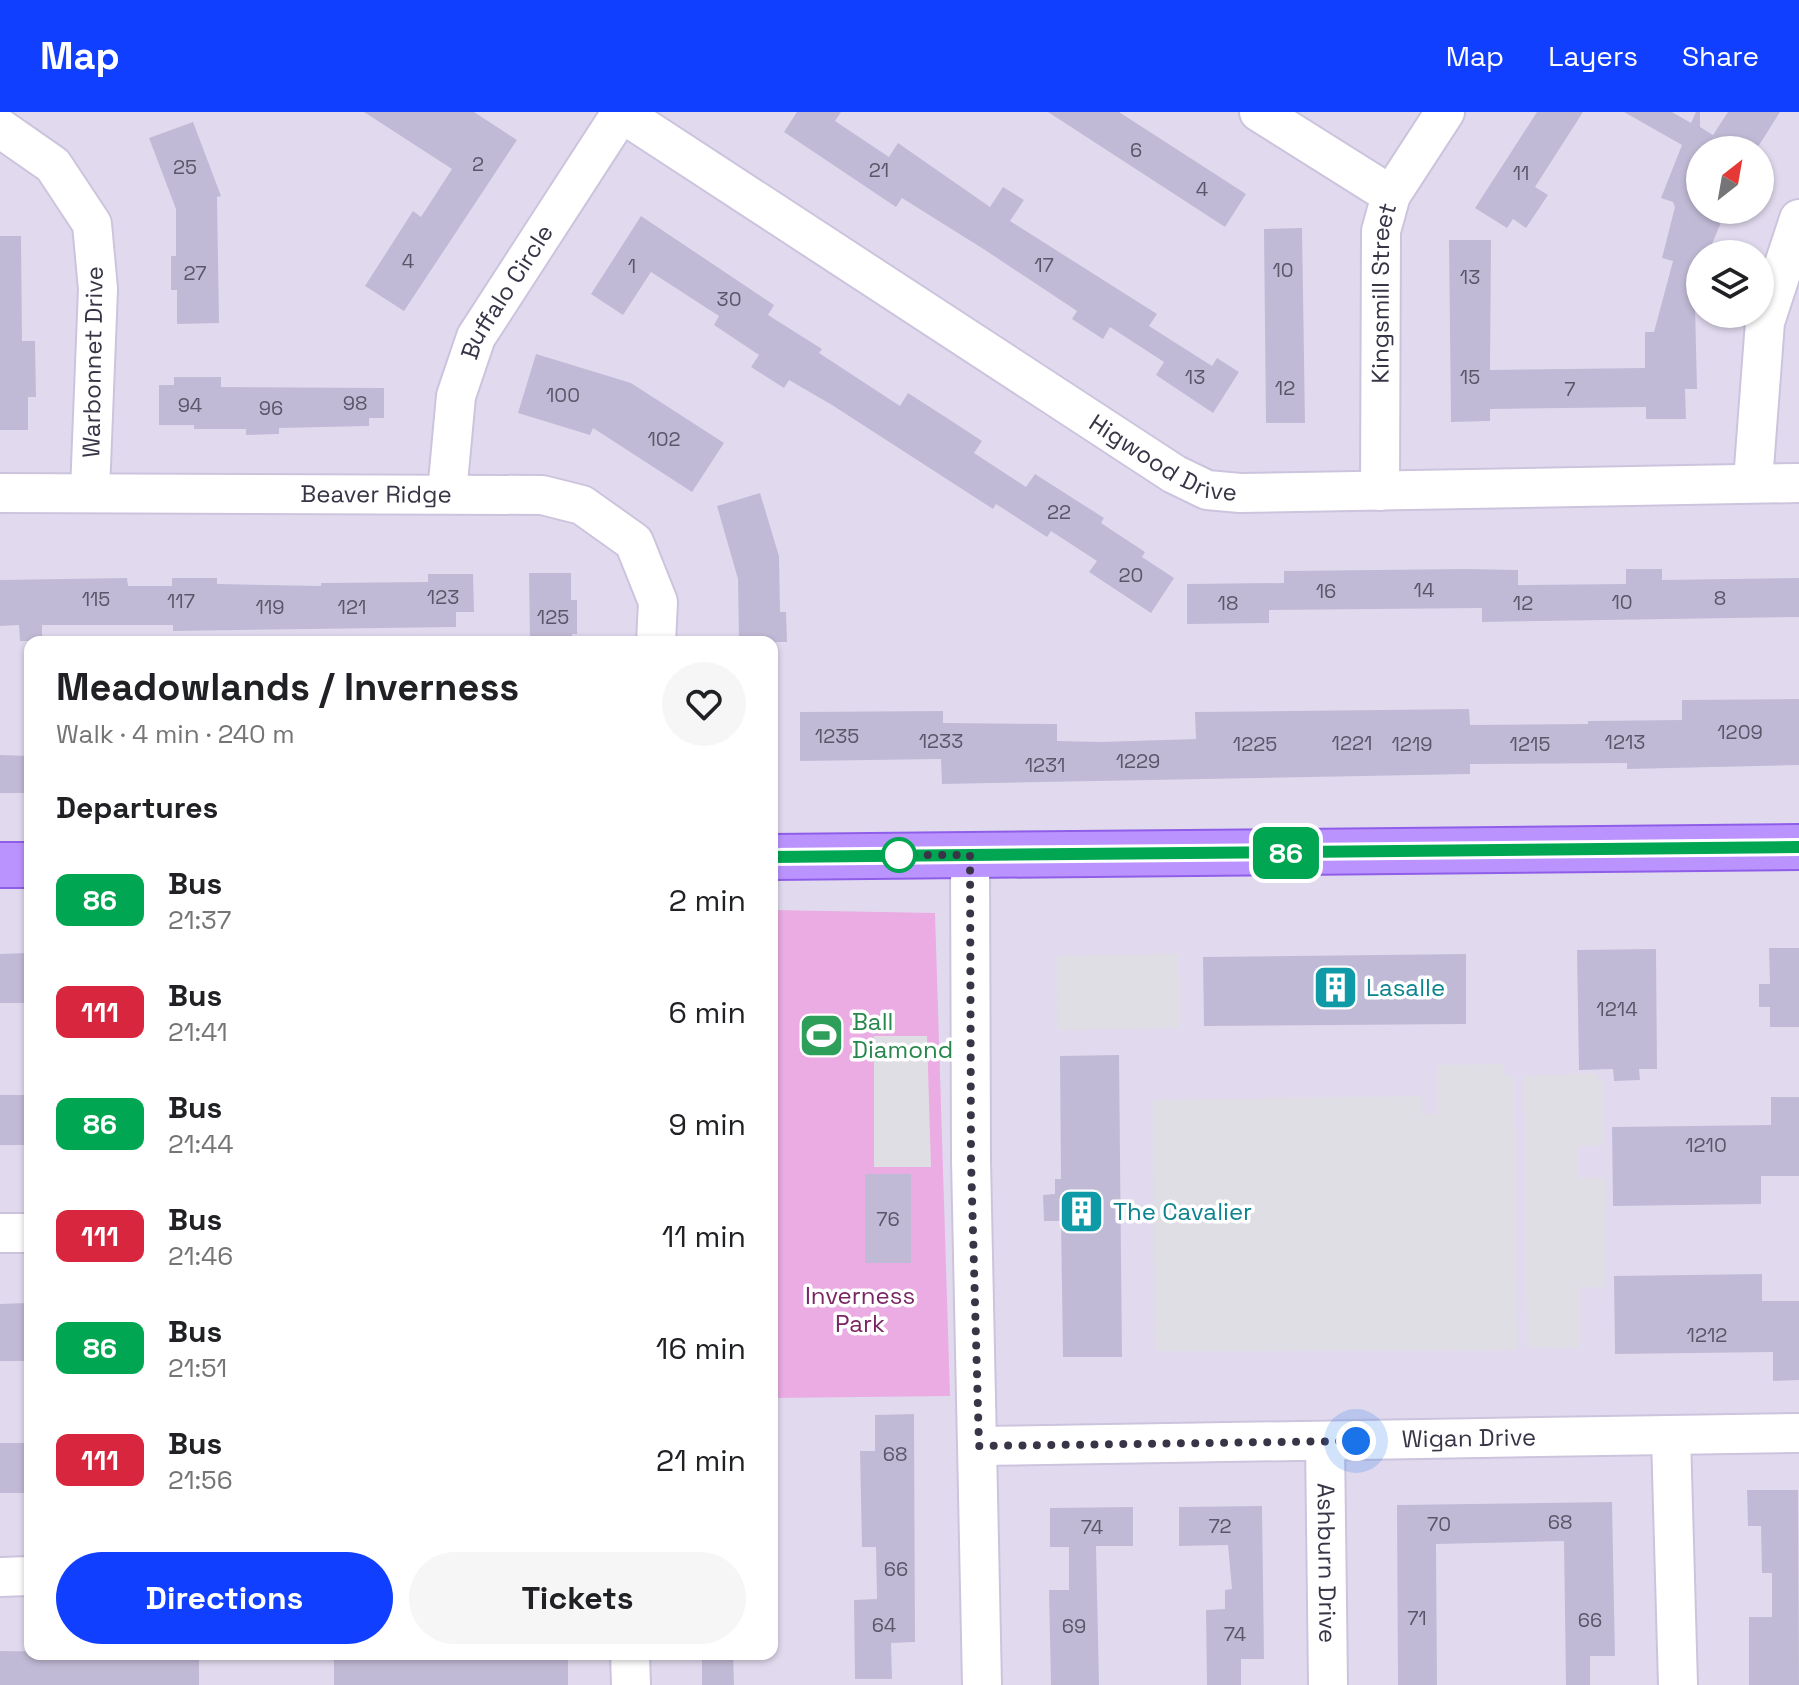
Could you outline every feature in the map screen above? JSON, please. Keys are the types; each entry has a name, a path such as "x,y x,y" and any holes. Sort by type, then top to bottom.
{"main road":[{"path":"778,857 1799,847"},
{"path":"0,865 24,865"}],"street":[{"name":"Higwood Drive","path":"620,112 1174,474 1207,490 1380,491 1753,481 1799,483"},
{"name":"Buffalo Circle","path":"447,493 456,396 476,337 620,112"},
{"path":"1259,112 1391,195"},
{"name":"Kingsmill Street","path":"1380,491 1381,231 1391,195 1445,112"},
{"name":"Warbonnet Drive","path":"0,128 53,165 92,224 98,289 90,491"},
{"path":"1753,481 1765,322 1799,219"},
{"name":"Beaver Ridge","path":"0,493 542,495 582,505 634,542 658,602 656,636"},
{"path":"970,855 971,1160 982,1685"},
{"path":"0,1233 24,1233"},
{"name":"Wigan Drive","path":"979,1446 1799,1433"},
{"path":"1671,1436 1678,1685"},
{"name":"Ashburn Drive","path":"1325,1441 1328,1685"},
{"path":"0,1577 24,1576"},
{"path":"630,1660 631,1685"}],"shaded area":[{"path":"0,112 1799,112 1799,1685 0,1685"},
{"path":"1178,954 1180,1028 1058,1030 1057,956"},
{"path":"874,1036 927,1036 931,1167 874,1167"},
{"path":"1503,1064 1503,1075 1514,1075 1517,1350 1155,1351 1153,1100 1422,1096 1422,1114 1438,1114 1437,1065"},
{"path":"1594,1073 1604,1083 1604,1145 1577,1146 1578,1178 1605,1178 1605,1287 1579,1287 1579,1348 1527,1347 1524,1076"}],"green space":[{"name":"Inverness Park","path":"778,910 935,913 950,1396 778,1398"}],"building":[{"path":"364,112 474,112 517,140 404,311 365,286 413,211 421,217 452,169"},
{"path":"797,112 841,112 835,121 889,157 898,143 990,207 1003,187 1024,200 1010,221 1157,314 1149,326 1212,366 1217,358 1239,372 1213,413 1156,375 1164,362 1110,327 1103,339 1072,319 1077,311 985,250 902,198 896,207 784,132"},
{"path":"1048,112 1119,112 1246,194 1225,227"},
{"path":"1537,112 1583,112 1535,187 1548,195 1526,228 1513,219 1507,228 1475,208"},
{"path":"1624,112 1672,112 1691,123 1696,112 1700,112 1700,127 1713,135 1728,112 1780,112 1765,136 1686,136 1686,224 1720,224 1714,240 1686,240 1686,328 1696,328 1697,389 1685,389 1686,419 1646,419 1646,407 1490,409 1490,421 1451,422 1449,240 1491,240 1490,370 1645,368 1645,332 1654,332 1673,261 1662,258 1675,207 1673,202 1661,198 1682,145"},
{"path":"193,122 221,196 217,197 219,323 177,324 177,290 171,290 171,256 176,256 176,209 149,138"},
{"path":"641,216 774,305 768,315 822,349 819,353 900,406 908,393 982,441 974,453 1026,487 1035,474 1104,518 1101,523 1145,552 1142,557 1174,578 1151,613 1089,572 1097,561 1051,531 1047,537 996,504 993,509 832,405 789,380 784,388 751,367 759,355 714,325 719,316 651,272 623,315 591,294"},
{"path":"1302,228 1305,423 1266,423 1264,229"},
{"path":"0,236 21,236 22,341 35,341 36,397 28,397 28,430 0,430"},
{"path":"536,354 631,383 724,443 692,492 593,428 590,435 518,413"},
{"path":"174,377 221,377 221,387 384,388 384,418 369,418 369,426 279,428 279,434 246,435 246,429 159,425 159,385 174,385"},
{"path":"760,493 779,556 780,612 786,612 787,642 778,642 778,636 739,636 738,579 717,506"},
{"path":"1626,569 1662,569 1662,580 1799,578 1799,617 1482,622 1482,608 1269,610 1269,623 1187,624 1187,584 1284,583 1284,571 1518,570 1518,585 1626,584"},
{"path":"529,573 571,573 571,600 577,600 577,634 530,636"},
{"path":"428,574 473,574 474,612 456,612 456,627 173,631 173,625 42,625 42,636 24,636 24,641 20,641 19,625 0,626 0,580 127,578 128,586 172,586 172,578 217,578 217,584 321,586 321,583 428,582"},
{"path":"1799,699 1799,765 1627,769 1627,763 1470,764 1470,774 942,784 941,759 800,761 800,712 943,711 943,723 1057,724 1057,741 1100,742 1196,739 1195,712 1469,709 1470,725 1588,724 1588,721 1682,720 1682,700"},
{"path":"0,755 24,756 24,793 0,793"},
{"path":"1769,948 1799,948 1799,1027 1770,1027 1770,1007 1759,1007 1759,984 1770,984"},
{"path":"1656,949 1657,1069 1639,1069 1640,1080 1614,1081 1613,1069 1579,1070 1577,950"},
{"path":"24,953 24,1003 0,1003 0,954"},
{"name":"Lasalle","path":"1466,954 1466,1024 1204,1026 1203,957"},
{"name":"The Cavalier","path":"1119,1055 1122,1357 1063,1357 1061,1221 1044,1221 1043,1195 1055,1194 1055,1179 1061,1179 1060,1056"},
{"path":"0,1095 24,1095 24,1145 0,1145"},
{"path":"1771,1097 1799,1097 1799,1176 1761,1176 1761,1204 1613,1206 1612,1127 1771,1125"},
{"path":"865,1174 911,1174 911,1263 865,1263"},
{"path":"1762,1274 1762,1301 1799,1301 1799,1380 1773,1381 1773,1352 1615,1354 1614,1276"},
{"path":"24,1303 24,1361 0,1361 0,1304"},
{"path":"914,1414 915,1642 891,1643 892,1679 855,1679 854,1600 877,1599 876,1547 862,1547 860,1451 875,1451 875,1415"},
{"path":"0,1443 24,1443 24,1493 0,1493"},
{"path":"1747,1490 1798,1490 1799,1685 1749,1685 1749,1617 1772,1617 1772,1573 1762,1573 1761,1526 1748,1526"},
{"path":"1612,1502 1615,1656 1590,1656 1590,1685 1566,1685 1564,1541 1436,1544 1437,1685 1398,1685 1397,1505"},
{"path":"1262,1506 1264,1659 1241,1659 1241,1685 1207,1685 1206,1610 1225,1609 1225,1590 1232,1589 1228,1545 1179,1546 1179,1507"},
{"path":"1133,1507 1133,1546 1096,1546 1099,1685 1051,1685 1049,1590 1069,1590 1069,1547 1050,1547 1050,1508"},
{"path":"0,1651 24,1651 24,1660 199,1660 199,1685 0,1685"},
{"path":"334,1660 568,1660 568,1685 334,1685"},
{"path":"702,1660 733,1660 734,1685 702,1685"}],"bus line":[{"name":"86","path":"778,857 1799,847"}],"place":[{"name":"Lasalle","path":"1335,988"},
{"name":"Ball Diamond","path":"821,1036"},
{"name":"The Cavalier","path":"1082,1212"}],"route":[{"path":"899,855 970,855 974,1363 979,1446 1356,1441"}]}
